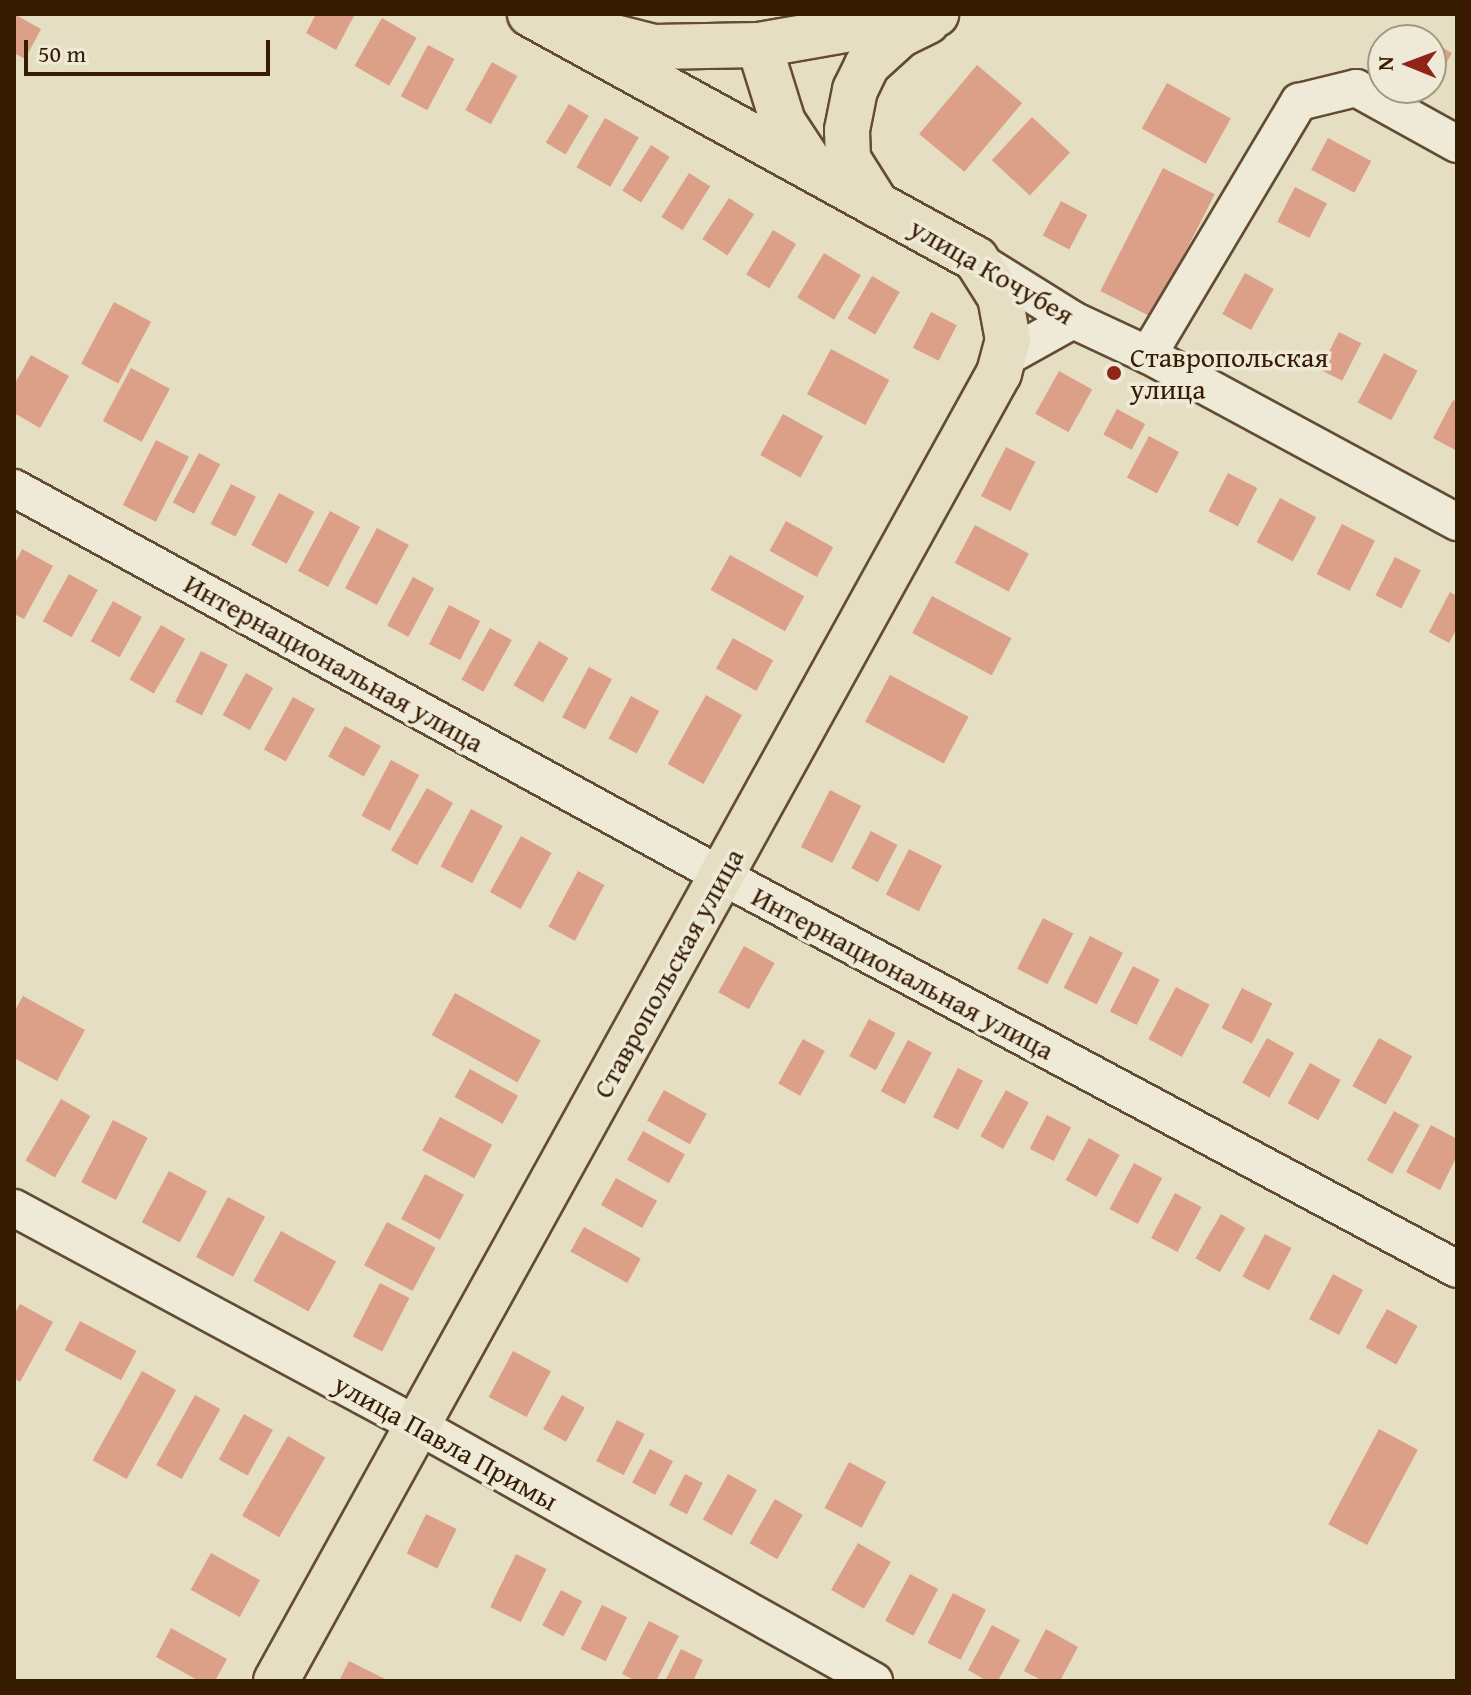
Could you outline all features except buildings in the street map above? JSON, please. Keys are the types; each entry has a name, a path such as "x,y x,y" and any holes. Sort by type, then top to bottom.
{"main road":[{"path":"534,16 654,47 759,45 939,14"},
{"path":"877,205 848,159 847,130 855,90 867,65 900,35 939,14"},
{"name":"улица Кочубея","path":"534,16 976,259"},
{"path":"759,45 783,122 817,172"},
{"name":"Ставропольская улица","path":"276,1681 992,387 1008,340 1000,297 976,259"}],"street":[{"path":"1148,355 1299,102 1356,88 1457,144"},
{"name":"улица Кочубея","path":"976,259 1073,320 1148,355 1457,522"},
{"path":"1003,359 1073,320"},
{"name":"Интернациональная улица","path":"14,488 722,876 1457,1269"},
{"name":"улица Павла Примы","path":"14,1208 417,1425 874,1681"}],"place":[{"name":"Ставропольская улица","path":"1114,373"}]}
